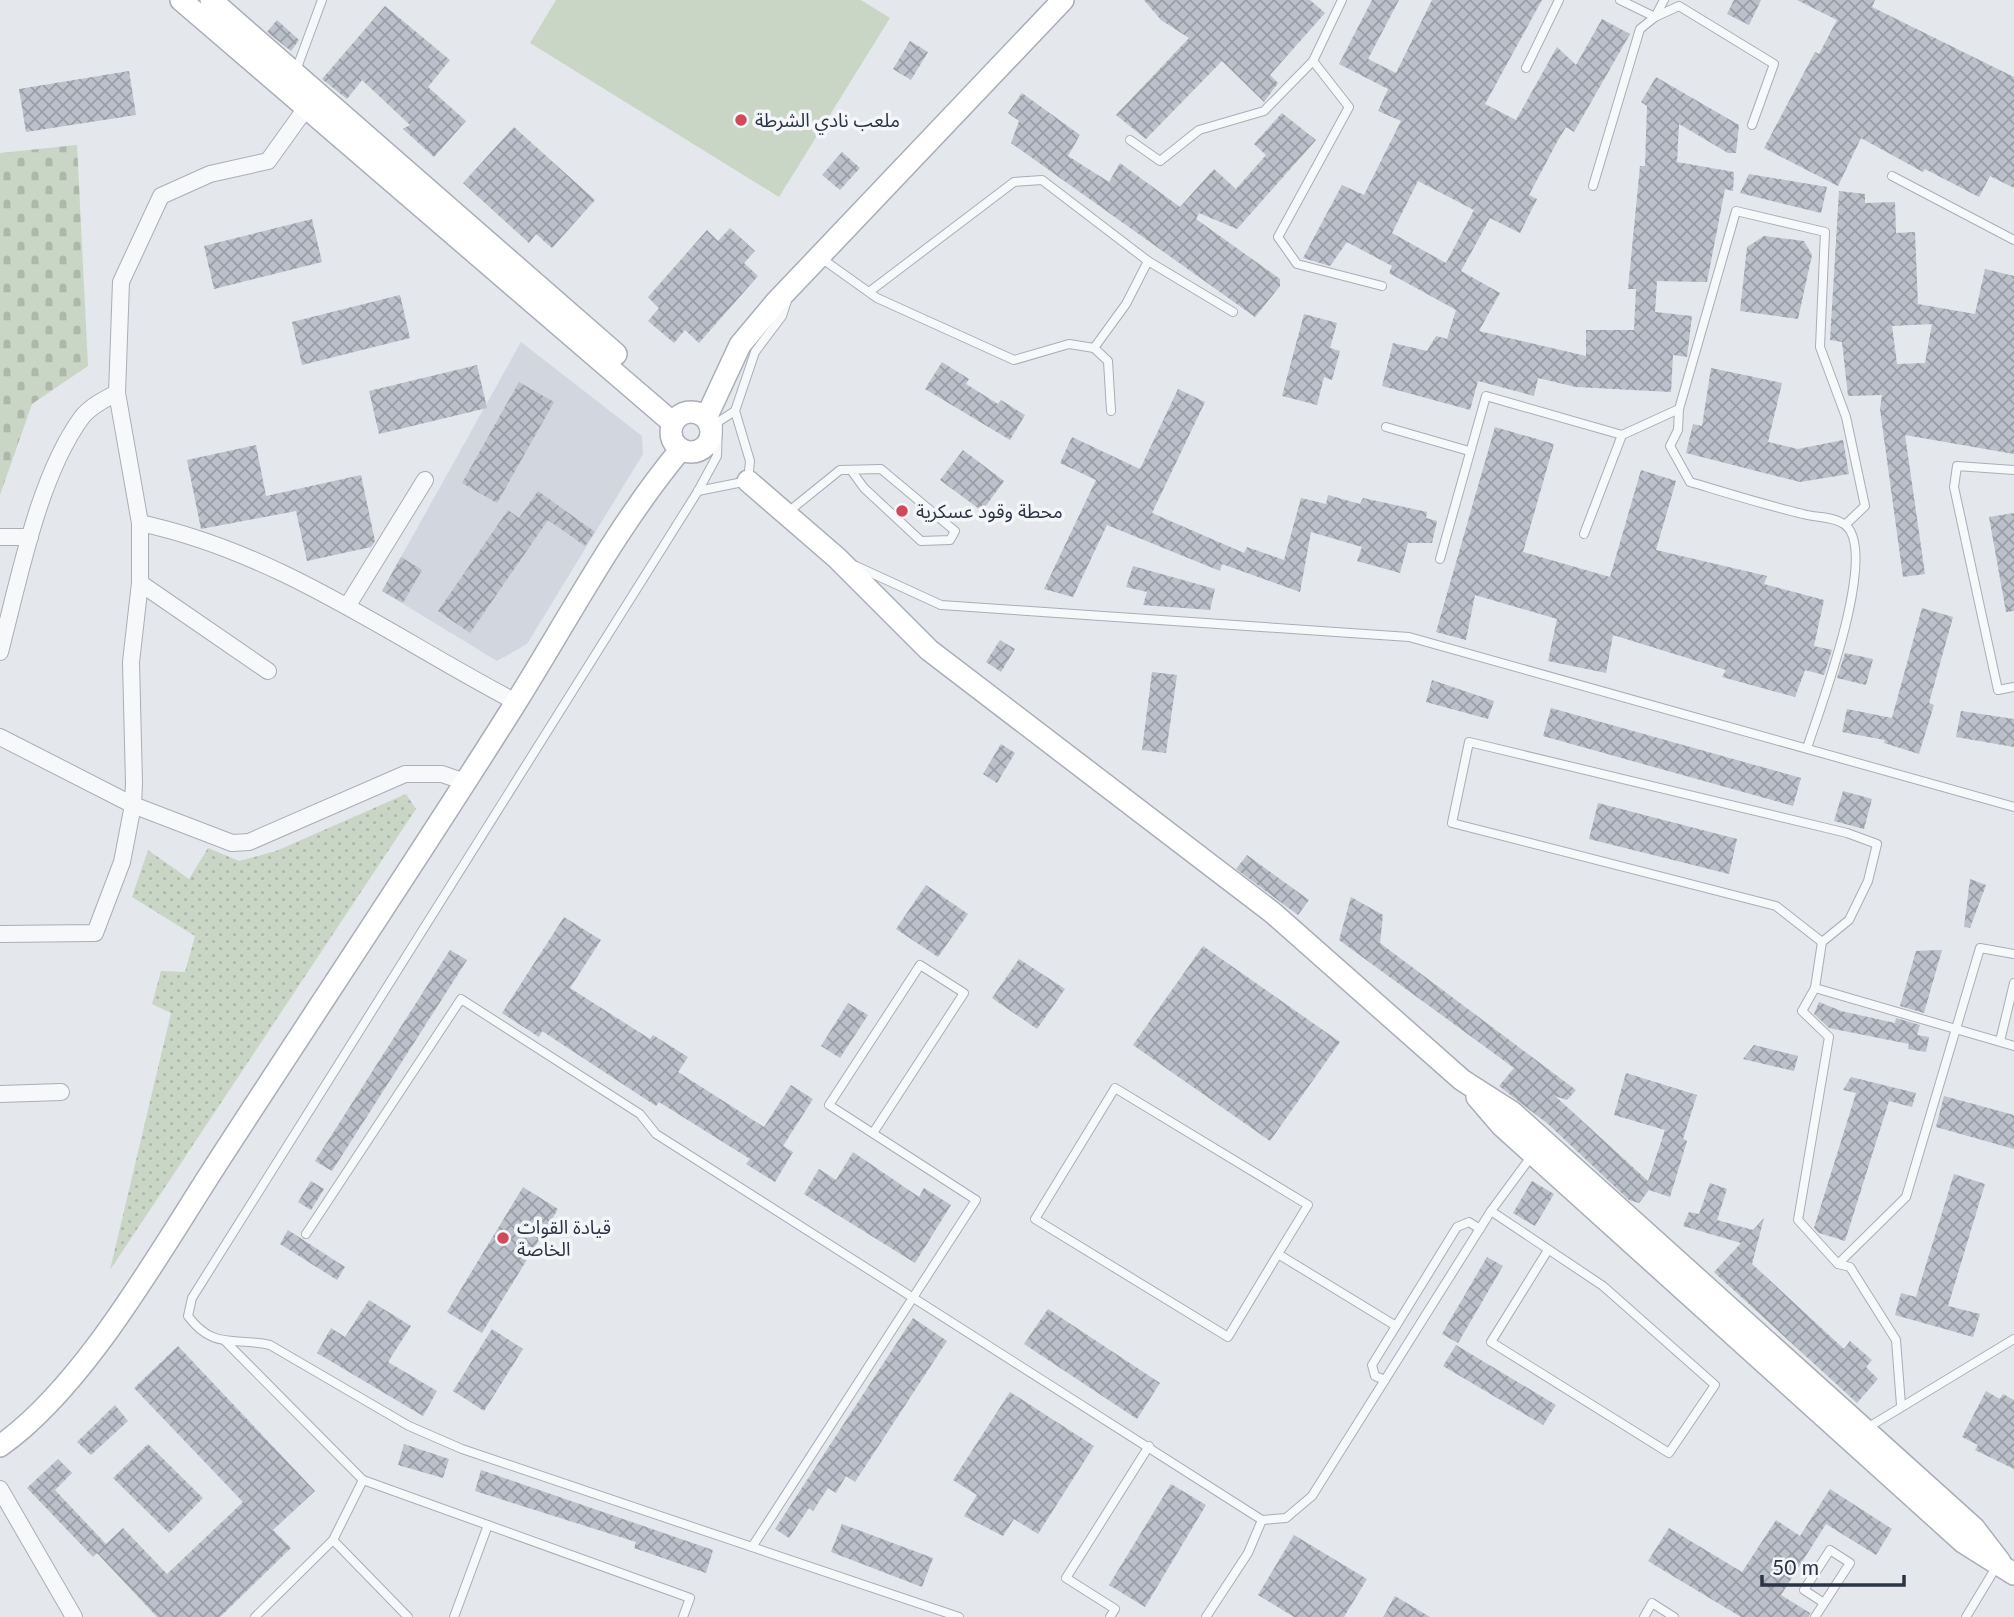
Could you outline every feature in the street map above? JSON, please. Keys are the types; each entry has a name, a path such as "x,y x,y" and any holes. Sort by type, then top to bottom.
{"main road":[{"path":"181,0 306,108 678,418"},
{"path":"211,0 678,418"},
{"path":"678,418 673,441 681,449 692,452 703,448 708,442 711,422 740,345 818,256 1063,0"},
{"path":"678,418 696,412 711,422"},
{"path":"0,1446 26,1428 63,1387 106,1331 465,782 647,489 681,449"},
{"path":"748,481 837,558 929,650 1273,914 1462,1080 1501,1125 1532,1154 1856,1434"},
{"path":"1462,1080 1512,1112 1856,1434 1963,1542 2007,1568"}],"street":[{"path":"0,934 94,933 122,862 133,806 131,662 140,583 140,523 117,393 121,282 161,195 210,174 268,161 306,108"},
{"path":"0,652 30,537 63,451 83,416 117,393"},
{"path":"348,605 425,480"},
{"path":"140,523 190,534 249,556 348,605 516,702"},
{"path":"0,537 30,537"},
{"path":"140,583 268,671"},
{"path":"0,737 133,806 232,843 249,842 405,774 442,774 465,782"},
{"path":"0,1094 61,1092"},
{"path":"0,1489 74,1617"}],"lane":[{"path":"295,74 322,0"},
{"path":"1130,140 1160,161 1199,131 1264,111 1313,61 1342,0"},
{"path":"1525,68 1559,0"},
{"path":"1620,0 1655,17"},
{"path":"1655,17 1664,0"},
{"path":"1593,186 1640,29 1655,17 1679,6 1774,64 1752,125"},
{"path":"1313,61 1349,107 1278,237 1297,264 1382,286"},
{"path":"1892,176 2014,240"},
{"path":"869,292 1014,183 1042,180 1148,261 1233,312"},
{"path":"1807,748 1849,621 1857,541 1846,524 1690,482 1670,446 1678,430 1679,409 1736,211 1825,232 1820,347 1846,417 1865,506 1846,524"},
{"path":"818,256 869,292 1014,360 1069,344 1094,348 1108,361 1111,411"},
{"path":"1094,348 1126,304 1148,261"},
{"path":"698,491 748,481 750,461 735,411 755,352 782,316 793,284"},
{"path":"1440,559 1486,396 1622,435 1679,409"},
{"path":"735,411 711,422 717,456 698,491 192,1298 188,1316 198,1330 213,1339 226,1342 247,1339 270,1345 409,1426 462,1450 959,1617"},
{"path":"1387,427 1469,451"},
{"path":"1584,534 1622,435"},
{"path":"2014,470 1957,466 1954,487 1998,690 2014,687"},
{"path":"786,514 839,471 852,470 881,469 955,531 950,540 920,541 864,488 852,470"},
{"path":"837,558 940,605 1409,637 2014,807"},
{"path":"1822,942 1776,906 1451,823 1469,742 1847,833 1877,844 1868,881 1849,920 1822,942 1815,988 1802,1011 1829,1037 1797,1220 1838,1264 1850,1267 1896,1340 1902,1405"},
{"path":"1838,1264 1906,1197 1980,948 2014,954"},
{"path":"752,1547 976,1200 829,1105 920,964 964,993 873,1133"},
{"path":"2000,1041 2014,983"},
{"path":"1815,988 2014,1046"},
{"path":"306,1234 461,999 640,1114 656,1133 1262,1520 1286,1518 1312,1496 1491,1211 1532,1154"},
{"path":"1115,1088 1308,1205 1278,1254 1227,1337 1035,1219 1115,1088"},
{"path":"1491,1211 1602,1286 1715,1385 1670,1453 1491,1342 1548,1250"},
{"path":"1385,1380 1375,1376 1372,1365 1457,1227 1469,1222 1480,1229"},
{"path":"1278,1254 1396,1326"},
{"path":"1856,1434 2014,1339"},
{"path":"226,1342 363,1480 690,1598 683,1617"},
{"path":"1110,1617 1115,1609 1066,1578 1149,1446"},
{"path":"255,1617 333,1541 363,1480"},
{"path":"1206,1617 1248,1553 1262,1520"},
{"path":"454,1617 488,1525"},
{"path":"333,1541 408,1617"},
{"path":"1815,1617 1824,1604 1850,1563 1830,1550 1804,1590 1824,1604"},
{"path":"1966,1617 2007,1568"},
{"path":"1644,1617 1653,1604 1674,1617"}],"shaded area":[{"path":"521,342 642,436 643,454 527,644 497,661 382,591"}],"green space":[{"name":"ملعب نادي الشرطة","path":"556,0 861,0 890,18 779,197 530,43"},
{"path":"77,145 88,366 32,404 0,495 0,153"},
{"path":"406,794 416,809 110,1270 171,1013 152,1004 161,971 185,972 195,936 132,897 148,850 189,879 208,848 239,861 276,851"}],"building":[{"path":"1144,0 1310,0 1325,13 1270,75 1278,83 1264,102 1222,61 1146,139 1116,115 1189,38 1161,20"},
{"path":"1372,0 1399,0 1368,59 1396,73 1432,0 1542,0 1485,104 1516,120 1557,47 1576,65 1602,19 1630,34 1574,132 1566,127 1557,142 1529,195 1537,199 1520,233 1490,218 1461,271 1500,293 1479,331 1586,356 1586,330 1634,330 1636,289 1628,289 1640,166 1645,166 1647,106 1641,102 1656,77 1739,125 1736,153 1728,153 1679,124 1677,162 1734,172 1733,191 1725,189 1707,282 1657,281 1655,312 1692,316 1687,357 1673,355 1671,392 1576,387 1538,378 1534,396 1478,381 1470,410 1382,386 1393,343 1427,351 1436,336 1447,339 1456,310 1389,273 1392,266 1347,242 1330,266 1303,258 1342,185 1364,195 1401,121 1378,111 1388,89 1339,64","holes":["1418,181 1474,210 1446,263 1392,233"]},
{"path":"1734,0 1761,0 1749,25 1727,14"},
{"path":"1797,0 1875,0 1872,7 2014,77 2014,188 1990,176 1979,197 1925,169 1923,172 1861,138 1838,186 1764,148 1815,52 1819,54 1837,20"},
{"path":"385,6 450,60 428,87 466,121 434,157 403,129 410,125 362,80 347,99 322,79"},
{"path":"277,20 299,40 291,51 267,32"},
{"path":"910,41 928,52 911,80 893,69"},
{"path":"129,71 136,115 26,132 19,89"},
{"path":"1022,93 1080,135 1068,156 1109,182 1120,163 1180,207 1214,169 1236,189 1266,155 1254,144 1282,113 1316,140 1237,229 1199,213 1196,219 1280,279 1280,286 1255,317 1011,143 1019,121 1008,113"},
{"path":"514,127 595,200 552,248 536,234 529,243 463,183"},
{"path":"842,152 860,168 840,190 822,175"},
{"path":"1749,174 1827,187 1821,213 1740,193"},
{"path":"1839,191 1865,194 1865,203 1895,202 1896,233 1915,232 1918,304 1975,314 1985,269 2014,276 2014,454 1905,435 1925,574 1903,577 1880,409 1882,395 1848,396 1842,342 1830,340","holes":["1932,324 1925,363 1897,364 1892,326"]},
{"path":"312,219 322,262 214,289 204,246"},
{"path":"730,228 755,251 744,263 758,276 699,343 685,330 674,343 648,321 659,308 648,297 707,230 718,241"},
{"path":"1764,236 1804,241 1812,255 1798,319 1740,311 1747,247"},
{"path":"400,295 410,338 302,365 292,322"},
{"path":"1304,314 1337,323 1330,348 1340,351 1332,380 1324,377 1317,405 1282,396"},
{"path":"942,362 969,379 966,384 998,404 1001,400 1025,415 1010,440 925,389"},
{"path":"477,365 487,408 379,434 369,391"},
{"path":"1711,368 1782,383 1768,442 1798,449 1843,440 1849,474 1800,482 1686,453 1693,424 1702,426"},
{"path":"519,382 554,402 497,503 462,483"},
{"path":"1178,389 1205,402 1152,513 1244,553 1247,547 1284,560 1301,498 1326,504 1328,495 1360,504 1363,498 1427,512 1426,518 1437,521 1432,543 1408,543 1400,573 1357,561 1362,547 1311,532 1300,592 1222,564 1220,571 1107,525 1073,597 1044,589 1096,480 1060,463 1072,437 1140,469"},
{"path":"1495,427 1554,444 1523,552 1610,577 1641,470 1676,481 1656,550 1767,576 1764,584 1824,600 1814,646 1832,650 1824,675 1805,670 1795,697 1722,677 1726,670 1613,635 1606,673 1548,661 1557,619 1475,595 1466,640 1436,632"},
{"path":"256,445 266,496 361,475 375,541 371,547 307,561 296,511 201,529 187,460"},
{"path":"963,450 1004,481 982,511 940,480"},
{"path":"538,491 595,532 585,546 548,520 470,633 438,611 508,510 519,518"},
{"path":"2014,513 2014,611 2006,612 1989,517"},
{"path":"401,557 422,570 403,603 382,591"},
{"path":"1133,566 1215,589 1210,610 1143,605 1147,592 1126,587"},
{"path":"1922,608 1953,617 1929,703 1934,705 1919,754 1884,743 1885,740 1842,732 1847,709 1892,718"},
{"path":"1000,640 1015,649 1001,672 986,662"},
{"path":"1845,653 1873,659 1866,685 1837,678"},
{"path":"1152,672 1177,675 1166,753 1142,750"},
{"path":"1432,680 1494,701 1488,719 1426,702"},
{"path":"1551,708 1801,778 1793,806 1543,736"},
{"path":"1961,711 2014,719 2014,747 1956,737"},
{"path":"1001,744 1015,753 997,783 983,774"},
{"path":"1843,791 1872,799 1864,829 1834,821"},
{"path":"1598,803 1737,839 1729,874 1589,839"},
{"path":"1247,855 1309,900 1298,915 1236,869"},
{"path":"1970,879 1986,885 1970,928 1964,927"},
{"path":"926,885 968,914 938,957 896,929"},
{"path":"1351,897 1383,915 1380,943 1576,1090 1567,1100 1555,1096 1648,1181 1665,1130 1614,1115 1626,1073 1697,1095 1683,1139 1687,1141 1670,1197 1649,1190 1639,1203 1629,1200 1548,1124 1499,1086 1514,1068 1339,940"},
{"path":"564,917 601,940 570,988 650,1039 653,1035 688,1057 678,1072 764,1127 791,1085 813,1099 783,1146 793,1152 775,1182 746,1164 750,1159 659,1102 656,1106 542,1031 539,1037 502,1013"},
{"path":"1203,946 1340,1042 1270,1141 1133,1045"},
{"path":"450,950 467,960 332,1171 315,1161"},
{"path":"1942,950 1924,1013 1900,1006 1916,951"},
{"path":"1019,959 1065,989 1037,1029 992,998"},
{"path":"1819,1002 1841,1011 1895,1023 1896,1018 1920,1025 1917,1035 1929,1037 1926,1052 1908,1049 1909,1044 1829,1028 1814,1014"},
{"path":"848,1003 868,1015 840,1058 821,1046"},
{"path":"1754,1045 1798,1056 1794,1071 1743,1059"},
{"path":"1851,1077 1916,1093 1912,1107 1889,1101 1845,1241 1819,1233 1814,1228 1856,1093 1843,1090"},
{"path":"1944,1096 2014,1115 2014,1149 1936,1127"},
{"path":"853,1152 919,1197 924,1188 951,1205 915,1263 804,1194 819,1169 836,1180"},
{"path":"1954,1174 1985,1184 1948,1306 1980,1314 1973,1337 1895,1315 1901,1293 1916,1297"},
{"path":"311,1181 324,1189 311,1210 298,1202"},
{"path":"1532,1181 1554,1194 1535,1226 1513,1213"},
{"path":"1710,1183 1727,1189 1717,1220 1753,1230 1764,1218 1752,1264 1844,1349 1850,1341 1872,1360 1866,1367 1878,1379 1857,1403 1714,1272 1741,1243 1683,1226 1689,1212 1699,1214"},
{"path":"523,1187 558,1209 482,1333 447,1312"},
{"path":"288,1230 345,1267 337,1280 280,1244"},
{"path":"1487,1257 1503,1266 1458,1343 1442,1334"},
{"path":"369,1300 411,1326 388,1362 437,1391 423,1416 317,1353 331,1328 345,1337"},
{"path":"1048,1309 1160,1383 1137,1419 1024,1344"},
{"path":"913,1318 947,1341 855,1482 846,1476 836,1493 828,1488 813,1511 809,1508 789,1538 775,1529"},
{"path":"492,1329 523,1349 484,1411 453,1391"},
{"path":"1456,1345 1556,1405 1543,1425 1443,1366"},
{"path":"178,1346 315,1491 273,1530 291,1548 220,1617 157,1617 97,1553 93,1557 27,1488 58,1459 72,1473 55,1490 106,1544 123,1528 167,1574 243,1502 134,1388"},
{"path":"1986,1391 2000,1399 2003,1394 2014,1400 2014,1469 1975,1450 1978,1445 1962,1437"},
{"path":"1010,1392 1094,1446 1038,1534 1014,1519 1003,1536 964,1516 977,1495 953,1480"},
{"path":"115,1405 128,1421 91,1455 77,1442"},
{"path":"148,1444 203,1498 169,1533 113,1478"},
{"path":"404,1444 449,1459 443,1478 398,1465"},
{"path":"481,1470 713,1550 706,1573 634,1548 636,1542 475,1491"},
{"path":"1171,1484 1206,1505 1145,1607 1109,1585"},
{"path":"1830,1489 1892,1529 1876,1555 1826,1524 1781,1595 1810,1613 1809,1617 1741,1617 1648,1561 1669,1528 1742,1572 1776,1520 1800,1536"},
{"path":"842,1524 933,1558 922,1587 831,1552"},
{"path":"1294,1535 1367,1579 1344,1617 1294,1617 1258,1595"},
{"path":"1395,1596 1430,1617 1383,1617"}],"place":[{"name":"ملعب نادي الشرطة","path":"741,120"},
{"name":"محطة وقود عسكرية","path":"902,511"},
{"name":"قيادة القوات الخاصة","path":"503,1238"}]}
